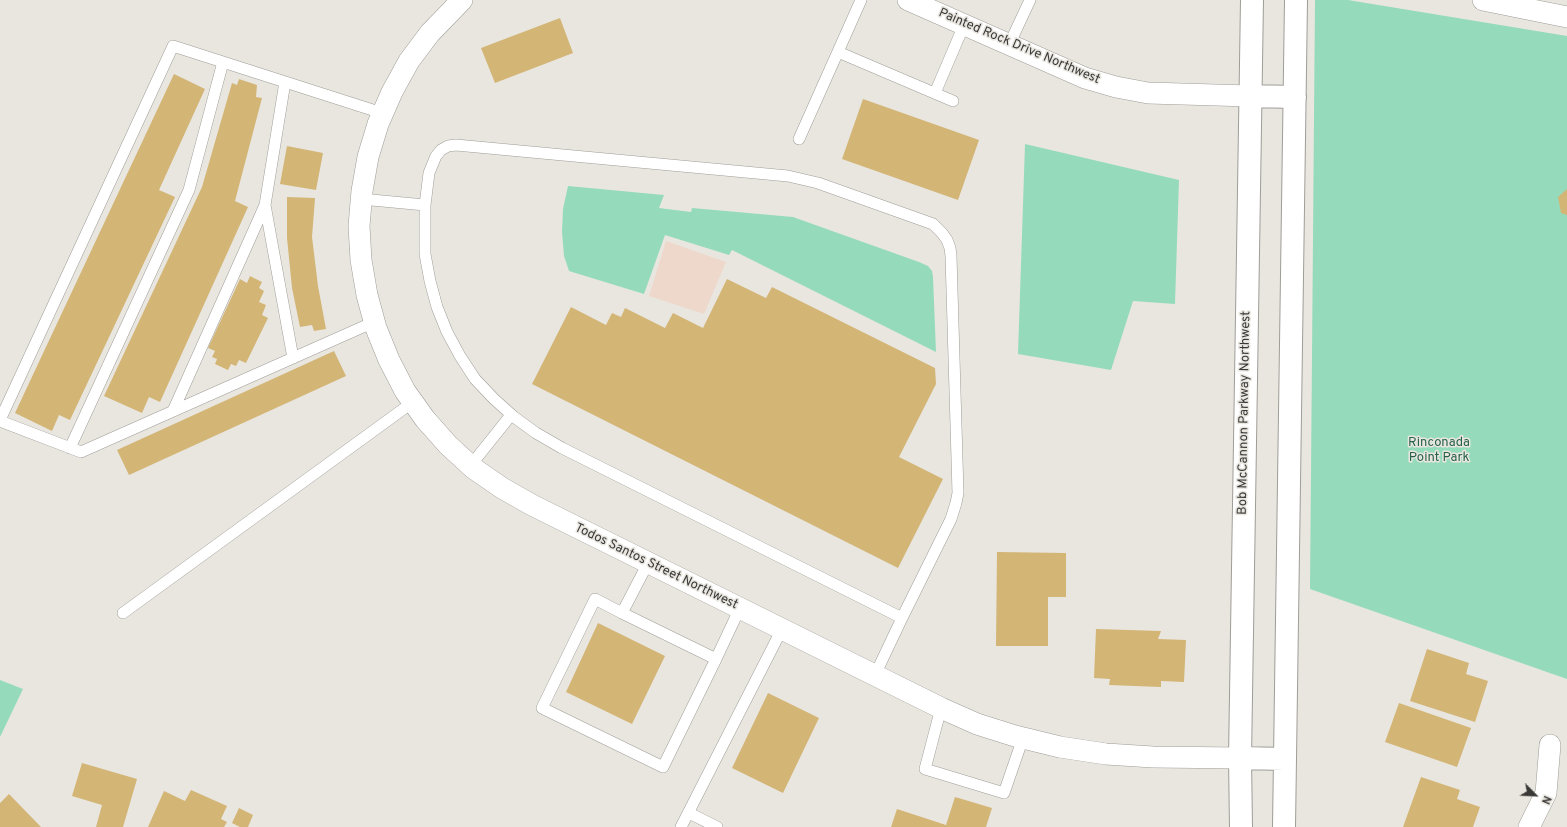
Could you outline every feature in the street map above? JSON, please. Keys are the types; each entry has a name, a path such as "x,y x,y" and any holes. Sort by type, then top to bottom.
{"street":[{"name":"Todos Santos Street Northwest","path":"462,0 430,33 409,61 392,92 382,114 368,157 361,199 359,226 361,260 366,295 374,322 389,360 405,391 425,419 448,445 471,465 502,488 532,505 941,708 977,724 1023,738 1060,747 1106,754 1240,758"},
{"name":"Painted Rock Drive Northwest","path":"908,0 1085,78 1116,87 1148,93 1250,96"},
{"name":"Bob McCannon Parkway Northwest","path":"1241,827 1240,758 1252,0"},
{"path":"1284,827 1296,0"},
{"path":"1494,1 1567,17"},
{"path":"1250,96 1295,97"},
{"path":"1529,827 1546,793 1550,746"},
{"path":"1240,758 1285,759"}],"lane":[{"path":"799,139 861,0"},
{"path":"1009,45 1030,0"},
{"path":"935,93 964,25"},
{"path":"374,322 81,452 0,420 173,46 382,114"},
{"path":"838,52 953,101"},
{"path":"70,448 189,190 223,62"},
{"path":"173,411 265,205 285,82"},
{"path":"875,675 951,519 958,493 952,256 947,240 942,232 933,224 818,183 788,176 456,145 448,146 441,150 434,160 429,173 425,205 425,254 428,274 437,307 447,332 460,356 494,399 511,415 536,433 562,448 902,618"},
{"path":"361,199 425,205"},
{"path":"265,205 293,358"},
{"path":"123,613 414,402"},
{"path":"471,465 511,415"},
{"path":"622,613 648,563"},
{"path":"716,659 595,599 542,708 663,767 716,659 740,608"},
{"path":"681,827 782,629"},
{"path":"941,708 925,769 1004,793 1023,738"},
{"path":"688,813 717,827"}],"shaded area":[{"path":"666,241 726,262 704,314 649,296"}],"green space":[{"name":"Rinconada Point Park","path":"1315,0 1348,0 1567,36 1567,679 1310,589"},
{"path":"1025,144 1179,180 1175,304 1133,301 1111,370 1018,354"},
{"path":"568,186 664,195 659,208 691,212 692,208 793,217 928,266 932,271 933,277 936,352 732,250 729,255 665,235 644,294 569,271 564,256 562,232 563,209"},
{"path":"0,680 23,689 0,737"}],"building":[{"path":"560,18 573,53 495,83 481,48"},
{"path":"174,74 205,89 159,190 175,197 70,420 59,415 52,431 15,413"},
{"path":"239,79 257,85 256,97 262,98 235,201 248,207 160,402 149,397 142,413 104,396 202,187 232,83 237,85"},
{"path":"863,99 979,140 958,200 842,159"},
{"path":"287,146 323,153 316,190 280,184"},
{"path":"1567,189 1567,215 1561,213 1558,197"},
{"path":"287,197 315,198 312,237 318,286 326,329 314,331 312,325 300,327 292,288 287,238"},
{"path":"250,276 262,282 259,288 264,291 259,302 266,305 262,315 268,318 246,363 239,360 236,366 231,364 228,370 215,364 217,359 212,357 215,351 208,348 240,279 247,283"},
{"path":"727,279 766,298 772,287 935,368 936,384 899,457 943,479 898,568 532,384 571,307 606,325 612,313 621,317 625,308 665,328 673,313 703,328"},
{"path":"334,351 346,376 129,475 117,450"},
{"path":"997,552 1066,553 1066,597 1048,597 1048,646 996,646"},
{"path":"598,623 665,656 632,724 566,692"},
{"path":"1096,629 1161,631 1158,639 1186,640 1184,682 1161,681 1161,687 1109,685 1110,679 1094,678"},
{"path":"1427,649 1469,663 1466,674 1488,681 1475,722 1410,701"},
{"path":"768,693 819,718 783,793 732,768"},
{"path":"1399,703 1471,728 1457,767 1385,742"},
{"path":"82,763 137,779 123,827 96,827 102,805 72,796"},
{"path":"1421,777 1460,790 1457,799 1480,807 1473,827 1403,827"},
{"path":"191,790 227,806 221,819 227,822 224,827 148,827 164,791 185,801"},
{"path":"9,794 41,827 0,827 0,803"},
{"path":"955,797 992,808 986,827 891,827 897,809 946,825"},
{"path":"239,808 253,815 248,827 240,827 232,823"}]}
